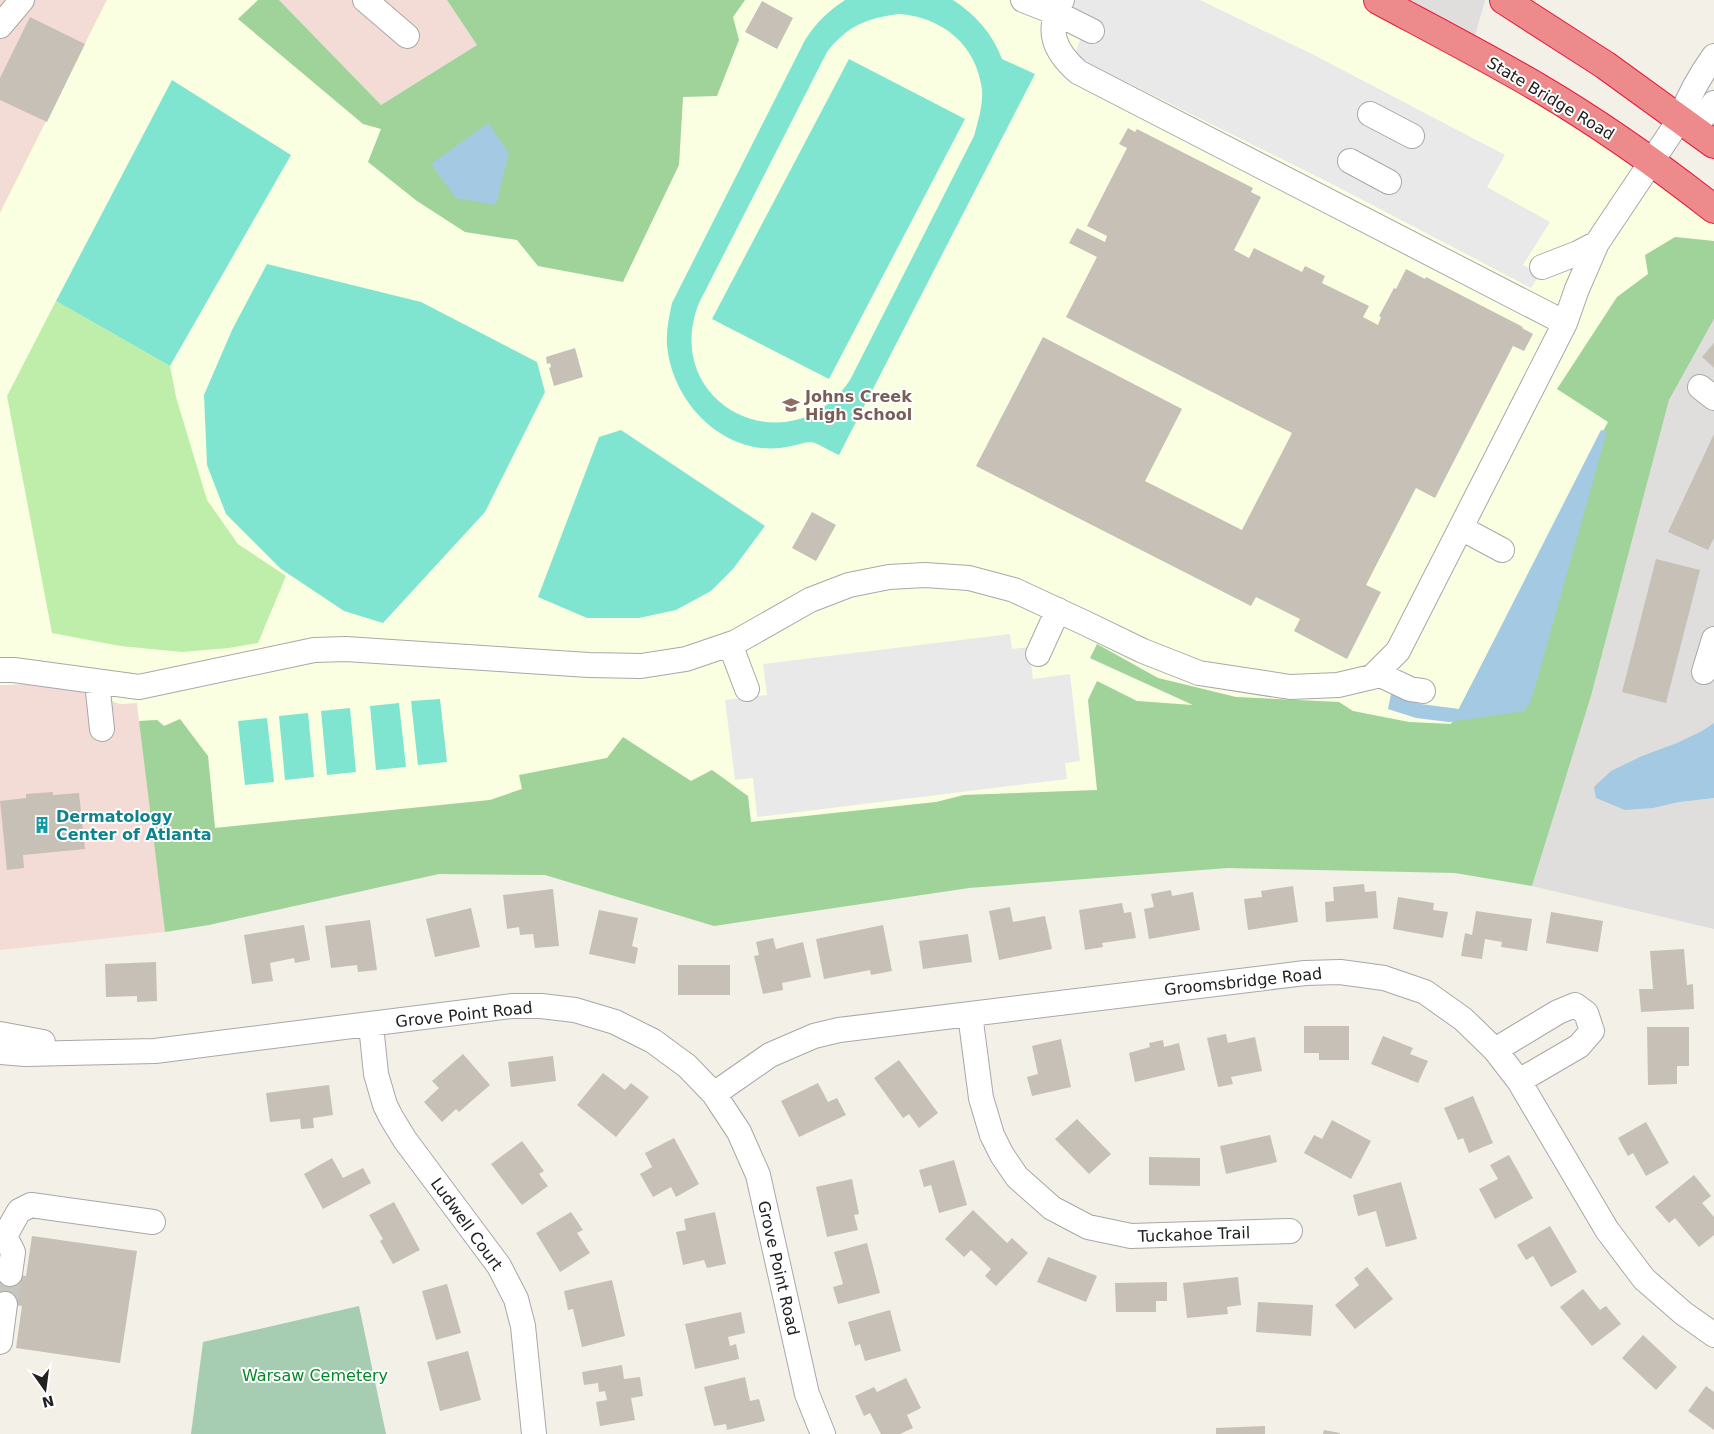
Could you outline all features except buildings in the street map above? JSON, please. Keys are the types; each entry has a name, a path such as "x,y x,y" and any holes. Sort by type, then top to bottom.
{"highway":[{"name":"State Bridge Road","path":"1378,0 1538,87 1602,127 1714,209"},
{"path":"1504,0 1605,65 1714,144"}],"street":[{"path":"0,26 22,0"},
{"path":"365,0 407,36"},
{"path":"1023,0 1059,6 1092,31"},
{"path":"1059,6 1052,27 1054,40 1068,64 1078,72 1565,323"},
{"path":"0,670 14,670 140,687 314,650 346,648 641,666 686,659 730,644 810,600 849,585 889,577 925,574 969,578 1014,590 1142,651 1199,673 1290,687 1338,685 1372,677 1398,651 1565,323 1597,243 1680,119 1694,84 1714,56"},
{"path":"1680,119 1702,117 1714,103"},
{"path":"1370,114 1412,136"},
{"path":"1350,161 1389,182"},
{"path":"1577,289 1542,267 1578,253 1597,243"},
{"path":"1461,528 1502,550"},
{"path":"1038,654 1058,610"},
{"path":"1704,672 1714,639"},
{"path":"730,644 747,689"},
{"path":"1376,673 1410,689 1423,691"},
{"path":"96,682 102,730"},
{"name":"Groomsbridge Road","path":"714,1094 770,1055 814,1036 839,1030 1305,973 1340,972 1384,978 1425,992 1463,1019 1495,1050 1519,1081 1607,1230 1644,1279 1683,1313 1714,1335"},
{"path":"1495,1050 1558,1012 1575,1005 1586,1013 1592,1031 1579,1046 1519,1081"},
{"name":"Grove Point Road","path":"0,1052 26,1054 155,1051 512,1006 541,1006 575,1010 615,1022 653,1041 687,1066 714,1094 739,1132 758,1175 807,1394 823,1434"},
{"name":"Tuckahoe Trail","path":"970,1014 981,1098 992,1135 1002,1155 1018,1177 1052,1208 1088,1226 1131,1236 1290,1231"},
{"name":"Ludwell Court","path":"371,1025 376,1074 385,1105 391,1117 405,1140 499,1266 516,1299 522,1326 534,1434"},
{"name":"Grove Point Road","path":"0,1034 99,1052"},
{"path":"10,1274 13,1252 2,1237 19,1211 32,1205 154,1222"},
{"path":"0,1342 5,1304"}],"shaded area":[{"path":"0,0 107,0 0,213"},
{"name":"Johns Creek High School","path":"107,0 258,0 238,18 382,129 368,162 417,201 465,232 517,240 538,266 679,165 683,97 739,40 733,17 745,0 1378,0 1714,220 1714,241 1675,237 1648,274 1617,297 1558,389 1608,421 1451,724 1409,722 1353,711 1339,702 1236,697 1158,678 1097,644 1090,659 1195,706 1137,701 1097,681 1088,700 1097,790 964,795 936,802 750,822 730,782 712,770 691,781 623,738 607,758 519,775 522,789 490,800 215,828 208,756 157,720 139,721 137,703 120,704 86,691 25,684 0,685 0,213"},
{"path":"279,0 447,0 477,45 381,105"},
{"path":"845,0 953,0 982,25 1002,59 1035,74 839,455 811,442 777,448 754,447 737,442 706,423 684,395 670,362 667,345 667,329 672,303 805,40 828,13","holes":["899,14 915,16 929,21 955,36 973,60 979,74 982,90 982,102 974,136 850,380 824,407 795,420 765,422 737,413 713,395 697,370 692,339 699,303 827,52 842,36 867,21"]},
{"path":"1049,0 1200,0 1314,55 1505,155 1487,187 1550,222 1523,265 1540,274 1531,288 1332,184 1074,56 1088,19"},
{"path":"1364,0 1485,0 1471,50"},
{"path":"849,59 965,119 829,379 712,319"},
{"path":"172,80 291,155 170,366 56,301"},
{"path":"488,123 509,153 496,205 456,198 431,164"},
{"path":"267,264 421,302 537,362 545,392 485,512 383,623 344,611 281,569 226,514 207,465 204,395 232,330"},
{"path":"1714,319 1714,929 1532,886 1591,696 1669,400"},
{"path":"621,430 765,526 733,569 711,591 676,610 639,618 587,618 538,597 599,437"},
{"path":"1601,430 1607,431 1531,701 1524,711 1449,722 1416,718 1388,709 1391,694 1421,704 1459,709"},
{"path":"1010,634 1012,649 1029,647 1033,679 1070,674 1080,761 1065,763 1067,779 757,817 753,778 735,780 725,700 767,695 763,664"},
{"path":"25,684 86,691 120,704 137,703 165,932 0,950 0,685"},
{"path":"440,699 447,762 418,765 411,701"},
{"path":"399,703 406,767 376,770 370,706"},
{"path":"350,708 356,772 327,775 321,711"},
{"path":"308,713 314,777 285,780 279,716"},
{"path":"267,718 274,782 245,785 238,721"},
{"path":"1714,723 1714,798 1679,802 1653,808 1625,810 1596,798 1594,787 1611,771 1642,756 1677,743"}],"green space":[{"path":"258,0 279,0 381,105 477,45 447,0 745,0 733,17 739,40 717,96 683,97 679,165 623,282 538,266 517,240 465,232 417,201 368,162 381,129 363,124 238,19"},
{"path":"1675,237 1714,241 1714,319 1669,400 1591,696 1532,886 1455,873 1228,868 969,888 714,926 545,875 439,874 209,925 165,932 139,721 157,720 164,726 180,719 208,756 215,828 490,800 522,789 519,775 607,758 623,737 691,781 712,770 748,796 751,822 936,802 964,795 1097,790 1088,700 1097,681 1137,701 1193,705 1090,658 1097,644 1158,678 1236,697 1339,702 1353,711 1409,722 1451,724 1608,422 1557,389 1617,297 1648,274 1645,255"},
{"path":"56,301 170,366 176,397 207,500 238,544 286,576 258,643 229,648 182,652 120,646 52,633 7,396"},
{"name":"Warsaw Cemetery","path":"359,1306 386,1434 191,1434 203,1342"}],"tunnel":[{"path":"5,1304 10,1274"}],"place":[{"name":"Johns Creek High School","path":"791,405"},
{"name":"Dermatology Center of Atlanta","path":"42,825"}]}
